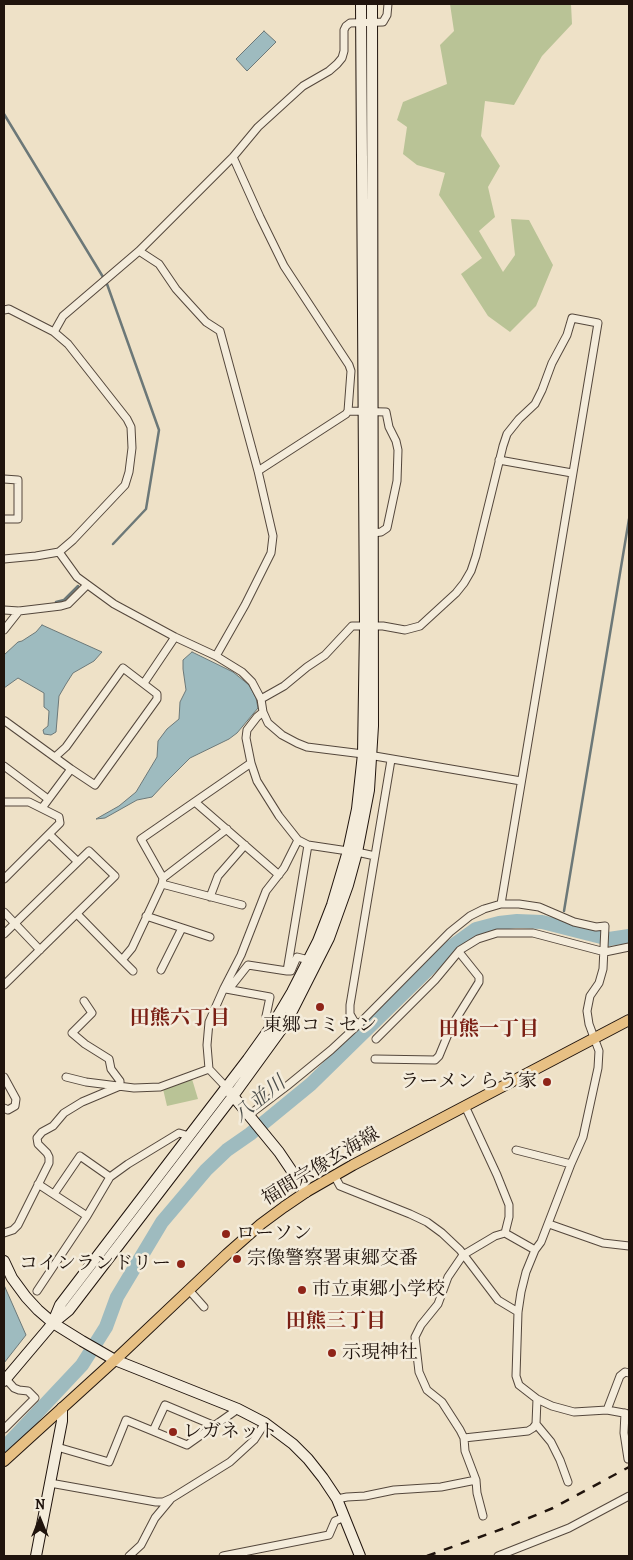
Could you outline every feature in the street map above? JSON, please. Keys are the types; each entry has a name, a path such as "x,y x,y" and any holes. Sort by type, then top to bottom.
{"main road":[{"name":"福間宗像玄海線","path":"4,1461 262,1224 306,1192 334,1175 629,1020"}],"street":[{"path":"361,4 362,411 369,626"},
{"path":"4,1429 35,1398 28,1391 14,1388 5,1380 53,1323 69,1310 233,1096 286,1023 329,938 348,886 357,809 367,755 373,533 372,4"},
{"path":"54,332 63,316 139,251 233,157 258,126 303,86 329,71 337,64 344,52 344,30 350,23 383,22 387,15 388,4"},
{"path":"233,157 284,266 351,371 348,411 346,414 258,471"},
{"path":"139,251 160,264 176,290 184,299 206,322 220,331 258,471 273,536 271,553 216,656"},
{"path":"4,310 9,309 54,332 68,344 127,419 131,428 132,448 129,472 125,485 74,540 59,552 4,559"},
{"path":"261,699 284,686 325,655 352,626 383,626 405,630 420,626 456,593 464,583 476,556 507,434 535,404 552,363 567,335 572,318 598,323 501,904"},
{"path":"348,411 386,412 389,427 398,450 397,481 387,528 381,532 373,533"},
{"path":"499,460 572,473"},
{"path":"4,479 18,480 18,519 4,519"},
{"path":"59,552 77,577 114,604 175,638 216,656 242,672 252,682 261,699 263,712 268,723 282,735 297,743 521,781"},
{"path":"4,610 19,611 68,604 87,585"},
{"path":"4,630 19,611"},
{"path":"144,683 175,638"},
{"path":"4,722 95,785 157,699 157,694 123,668 66,747 55,757"},
{"path":"263,712 247,730 246,738 257,782 279,816 298,840 308,845 375,856"},
{"path":"359,1024 350,1014 350,1005 391,760"},
{"path":"242,905 210,897 163,881 141,839 251,763"},
{"path":"4,766 48,799"},
{"path":"42,808 71,769"},
{"path":"4,802 29,802 59,817 60,823 50,835 5,875"},
{"path":"195,802 278,875"},
{"path":"122,960 132,948 163,881 226,828"},
{"path":"50,835 77,862"},
{"path":"298,840 284,868 266,891 241,955 209,1022 207,1045 208,1070 226,1087 279,1152 306,1192"},
{"path":"210,897 218,876 245,845"},
{"path":"287,971 308,845"},
{"path":"4,934 89,851 115,876 4,985"},
{"path":"53,1323 60,1304 272,1024 309,960 353,851"},
{"path":"250,1116 331,1050 450,932 470,916 501,904 538,907 574,922 596,927 605,926 603,969 599,982 590,996 587,1011 589,1024 599,1051 598,1068 583,1137 549,1224 526,1272 518,1312 516,1376 519,1385 537,1399 552,1406 574,1412 607,1410 627,1413 624,1433 628,1460"},
{"path":"4,912 40,950"},
{"path":"77,914 133,971"},
{"path":"146,916 210,937"},
{"path":"161,970 182,928"},
{"path":"376,1039 435,980 459,952 478,939 497,933 533,933 605,950 629,946"},
{"path":"376,1058 435,1060 439,1056 451,1028 480,982 479,977 459,952"},
{"path":"226,989 248,965 291,971 297,957 309,960"},
{"path":"226,989 270,996 266,1016 272,1024"},
{"path":"84,1001 92,1013 72,1033 85,1044 109,1059 111,1069 120,1081 120,1086"},
{"path":"66,1077 86,1082 143,1088 160,1087 208,1070"},
{"path":"4,1076 16,1099 15,1106 8,1110 4,1108"},
{"path":"4,1233 13,1230 18,1225 49,1163 47,1153 38,1144 38,1138 42,1132 53,1126 64,1113 82,1102 120,1086"},
{"path":"465,1106 509,1205 509,1216 505,1233"},
{"path":"37,1291 87,1216 110,1177 179,1133 189,1136"},
{"path":"516,1150 571,1164"},
{"path":"54,1194 80,1156 110,1177"},
{"path":"334,1175 340,1186 410,1214 427,1222 442,1233 463,1254 498,1300 518,1312"},
{"path":"38,1184 87,1216"},
{"path":"549,1224 602,1243 629,1246"},
{"path":"483,1516 476,1480 465,1451 464,1438 442,1402 427,1390 419,1372 415,1337 421,1325 438,1304 448,1277 463,1254 505,1233 535,1250"},
{"path":"4,1261 12,1278 26,1298 53,1323 115,1360 238,1409 265,1423 293,1444 308,1459 337,1499 360,1556"},
{"path":"189,1290 204,1307"},
{"path":"607,1410 620,1376 625,1372 629,1373"},
{"path":"464,1438 528,1431 536,1424 537,1399"},
{"path":"152,1431 165,1406 214,1426"},
{"path":"36,1556 62,1421 62,1408"},
{"path":"57,1447 109,1462 126,1420 187,1445 238,1409"},
{"path":"50,1483 163,1502 230,1462 254,1440 265,1423"},
{"path":"536,1424 551,1442 568,1482"},
{"path":"337,1499 394,1490 441,1487 476,1480"},
{"path":"500,1556 569,1528 629,1496"},
{"path":"129,1556 140,1545 155,1518 172,1498"},
{"path":"223,1556 328,1535 335,1521 344,1516"}],"green space":[{"path":"450,4 571,4 572,24 542,56 514,105 485,101 481,136 500,166 488,187 495,217 479,231 503,272 515,255 511,219 529,220 553,265 536,306 510,332 488,316 461,274 482,258 439,195 445,173 417,165 403,154 407,127 397,120 403,102 447,84 440,45 454,31"},
{"path":"192,1079 198,1099 167,1106 163,1089"}],"water":[{"path":"264,31 276,42 247,71 236,59"},
{"path":"42,625 102,652 94,661 73,673 66,684 59,696 56,732 51,735 44,734 43,730 48,726 49,711 44,707 44,693 18,678 4,688 4,655 18,642 36,632"},
{"path":"192,652 233,672 249,685 256,698 258,708 237,733 229,739 190,758 152,797 137,800 105,818 96,819 119,806 136,792 157,757 158,741 167,729 179,719 180,702 186,690 183,660"},
{"path":"4,1285 26,1335 4,1363"}],"waterway":[{"path":"4,114 103,277"},
{"path":"107,284 159,430 146,509 113,544"},
{"path":"564,911 629,519"},
{"path":"56,602 64,600 78,586"},
{"name":"八並川","path":"4,1448 82,1365 106,1327 117,1297 162,1222 206,1170 227,1150 250,1134 311,1084 451,947 476,929 517,921 542,922 609,939 629,936"}],"railway":[{"path":"427,1556 553,1508 629,1467"}],"place":[{"name":"東郷コミセン","path":"320,1007"},
{"name":"ラーメン らう家","path":"547,1082"},
{"name":"ローソン","path":"226,1234"},
{"name":"宗像警察署東郷交番","path":"237,1259"},
{"name":"コインランドリー","path":"181,1264"},
{"name":"市立東郷小学校","path":"302,1290"},
{"name":"示現神社","path":"332,1353"},
{"name":"レガネット","path":"173,1432"}],"district":[{"name":"田熊六丁目","path":"180,1019"},
{"name":"田熊一丁目","path":"489,1030"},
{"name":"田熊三丁目","path":"336,1322"}]}
